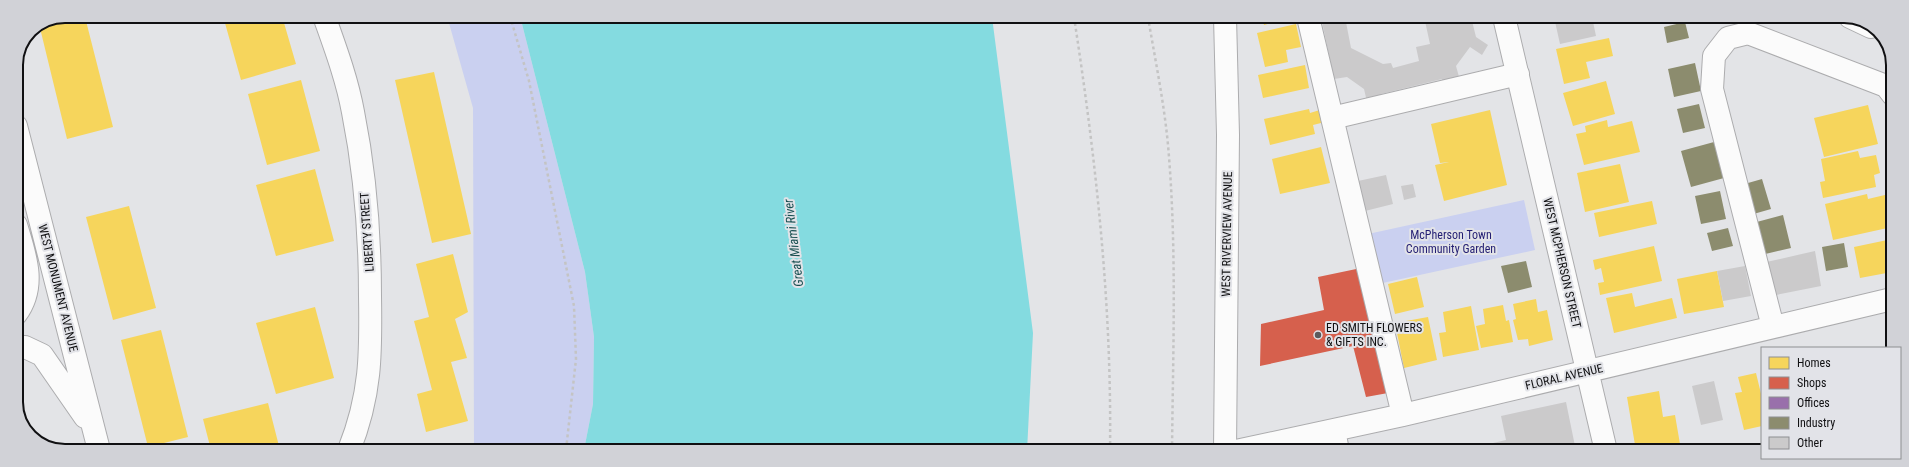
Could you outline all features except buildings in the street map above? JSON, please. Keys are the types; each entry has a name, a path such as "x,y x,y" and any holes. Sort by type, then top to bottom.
{"main road":[{"name":"LIBERTY STREET","path":"326,23 340,63 353,111 365,191 370,251 371,359 367,391 351,444"},
{"name":"WEST RIVERVIEW AVENUE","path":"1225,23 1228,135 1225,444"},
{"path":"1309,23 1403,415"},
{"name":"WEST MCPHERSON STREET","path":"1505,23 1604,444"},
{"path":"1773,327 1712,89 1714,56 1728,38 1748,33 1886,86"},
{"path":"1332,118 1518,74"},
{"name":"WEST MONUMENT AVENUE","path":"23,153 97,441"},
{"path":"23,250 28,268 28,288 23,303"},
{"name":"FLORAL AVENUE","path":"1306,444 1336,441 1403,415 1886,300"},
{"path":"23,347 42,355 97,441"}],"path":[{"path":"512,23 529,81 574,306 576,359 567,444"},
{"path":"1075,23 1102,235 1111,388 1110,444"},
{"path":"1149,23 1162,97 1170,175 1173,248 1172,444"}],"green space":[{"path":"449,23 522,23 585,272 594,337 593,404 585,444 474,444 473,108"},
{"name":"McPherson Town Community Garden","path":"1524,200 1535,250 1378,284 1368,234"}],"water":[{"name":"Great Miami River","path":"522,23 993,23 1033,333 1027,444 585,444 593,404 594,337 585,272"}],"place":[{"name":"ED SMITH FLOWERS & GIFTS INC.","path":"1318,335"}]}
